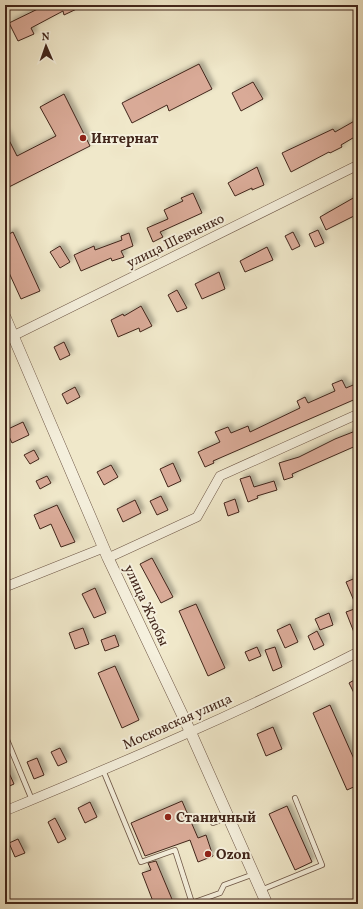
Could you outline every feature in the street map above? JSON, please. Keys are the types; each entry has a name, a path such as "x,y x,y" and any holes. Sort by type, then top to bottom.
{"street":[{"name":"улица Шевченко","path":"9,338 358,165"},
{"name":"улица Жлобы","path":"5,317 9,338 103,548 190,731 267,904"},
{"path":"108,558 197,517 220,476 358,414"},
{"path":"5,587 103,548"},
{"name":"Московская улица","path":"5,811 104,770 358,652"}],"lane":[{"path":"5,735 32,800"},
{"path":"104,770 141,862 175,850 192,903 220,893 224,885 254,874"},
{"path":"261,890 322,865 295,798"},
{"path":"213,823 228,817"}],"building":[{"path":"46,5 85,5 64,15 63,11 31,28 34,34 18,41 9,23"},
{"path":"199,64 212,89 169,111 167,105 132,123 122,103"},
{"path":"253,82 263,99 241,111 232,93"},
{"path":"64,94 90,146 5,189 5,132 17,156 56,136 40,107"},
{"path":"358,119 358,135 341,145 342,147 330,153 329,152 291,172 282,153 333,129 335,132"},
{"path":"257,167 264,185 252,190 252,188 235,196 228,183"},
{"path":"193,193 202,213 160,232 163,237 153,242 147,228 168,219 164,210 183,201 181,198"},
{"path":"355,197 358,205 358,214 326,230 320,217"},
{"path":"318,230 324,243 315,247 309,234"},
{"path":"13,232 40,291 21,299 5,264 5,236"},
{"path":"293,232 300,246 292,250 285,236"},
{"path":"129,233 133,246 121,251 124,257 112,261 111,258 81,271 74,255 94,246 95,250 122,240 121,236"},
{"path":"60,246 70,262 60,268 50,252"},
{"path":"267,247 273,260 245,272 240,261"},
{"path":"219,272 225,289 202,299 195,284"},
{"path":"177,290 187,308 177,312 168,295"},
{"path":"141,306 152,326 140,332 139,328 118,337 111,320 123,314 124,316"},
{"path":"64,342 70,355 60,360 54,347"},
{"path":"342,380 346,388 358,383 358,398 213,461 214,463 205,467 198,452 220,442 215,432 228,427 231,433 248,426 250,432 300,408 297,401 305,397 308,403 335,391 332,384"},
{"path":"75,387 80,397 67,404 62,394"},
{"path":"23,422 29,435 12,443 6,430"},
{"path":"358,430 358,445 292,474 293,477 284,480 279,463 299,457 335,439"},
{"path":"34,450 39,459 30,464 24,455"},
{"path":"173,463 181,481 168,487 160,469"},
{"path":"111,465 118,477 104,485 97,472"},
{"path":"47,476 51,483 40,489 36,481"},
{"path":"250,476 254,487 274,481 277,490 257,496 258,498 248,502 240,479"},
{"path":"161,496 168,510 157,515 150,501"},
{"path":"235,499 239,512 228,516 224,503"},
{"path":"135,500 141,513 123,522 117,509"},
{"path":"57,505 75,542 61,547 51,524 40,529 34,515"},
{"path":"152,558 173,597 161,603 140,564"},
{"path":"358,577 357,640 346,612 357,608 346,582"},
{"path":"95,588 106,613 94,618 82,594"},
{"path":"196,604 225,668 208,676 179,611"},
{"path":"329,613 333,625 320,630 315,619"},
{"path":"290,624 298,642 285,648 277,630"},
{"path":"83,628 89,644 75,649 69,633"},
{"path":"317,631 324,645 314,650 308,636"},
{"path":"115,635 119,646 105,651 101,640"},
{"path":"257,647 261,656 249,661 245,652"},
{"path":"275,647 282,667 273,671 265,650"},
{"path":"115,666 139,720 122,728 98,673"},
{"path":"358,678 358,701 349,683"},
{"path":"330,705 358,768 358,785 347,790 313,713"},
{"path":"273,727 282,749 266,756 257,734"},
{"path":"60,748 67,762 58,766 51,752"},
{"path":"37,758 44,775 34,779 27,762"},
{"path":"5,764 14,784 5,788"},
{"path":"182,801 198,838 206,835 213,856 198,862 190,840 145,856 131,823"},
{"path":"90,802 97,817 85,823 78,808"},
{"path":"287,806 312,862 295,870 269,814"},
{"path":"55,818 66,839 58,843 48,822"},
{"path":"18,839 25,853 15,857 9,843"},
{"path":"156,861 174,904 154,904 142,873 151,870 148,863"}],"place":[{"name":"Интернат","path":"83,138"},
{"name":"Станичный","path":"168,817"},
{"name":"Ozon","path":"208,854"}]}
